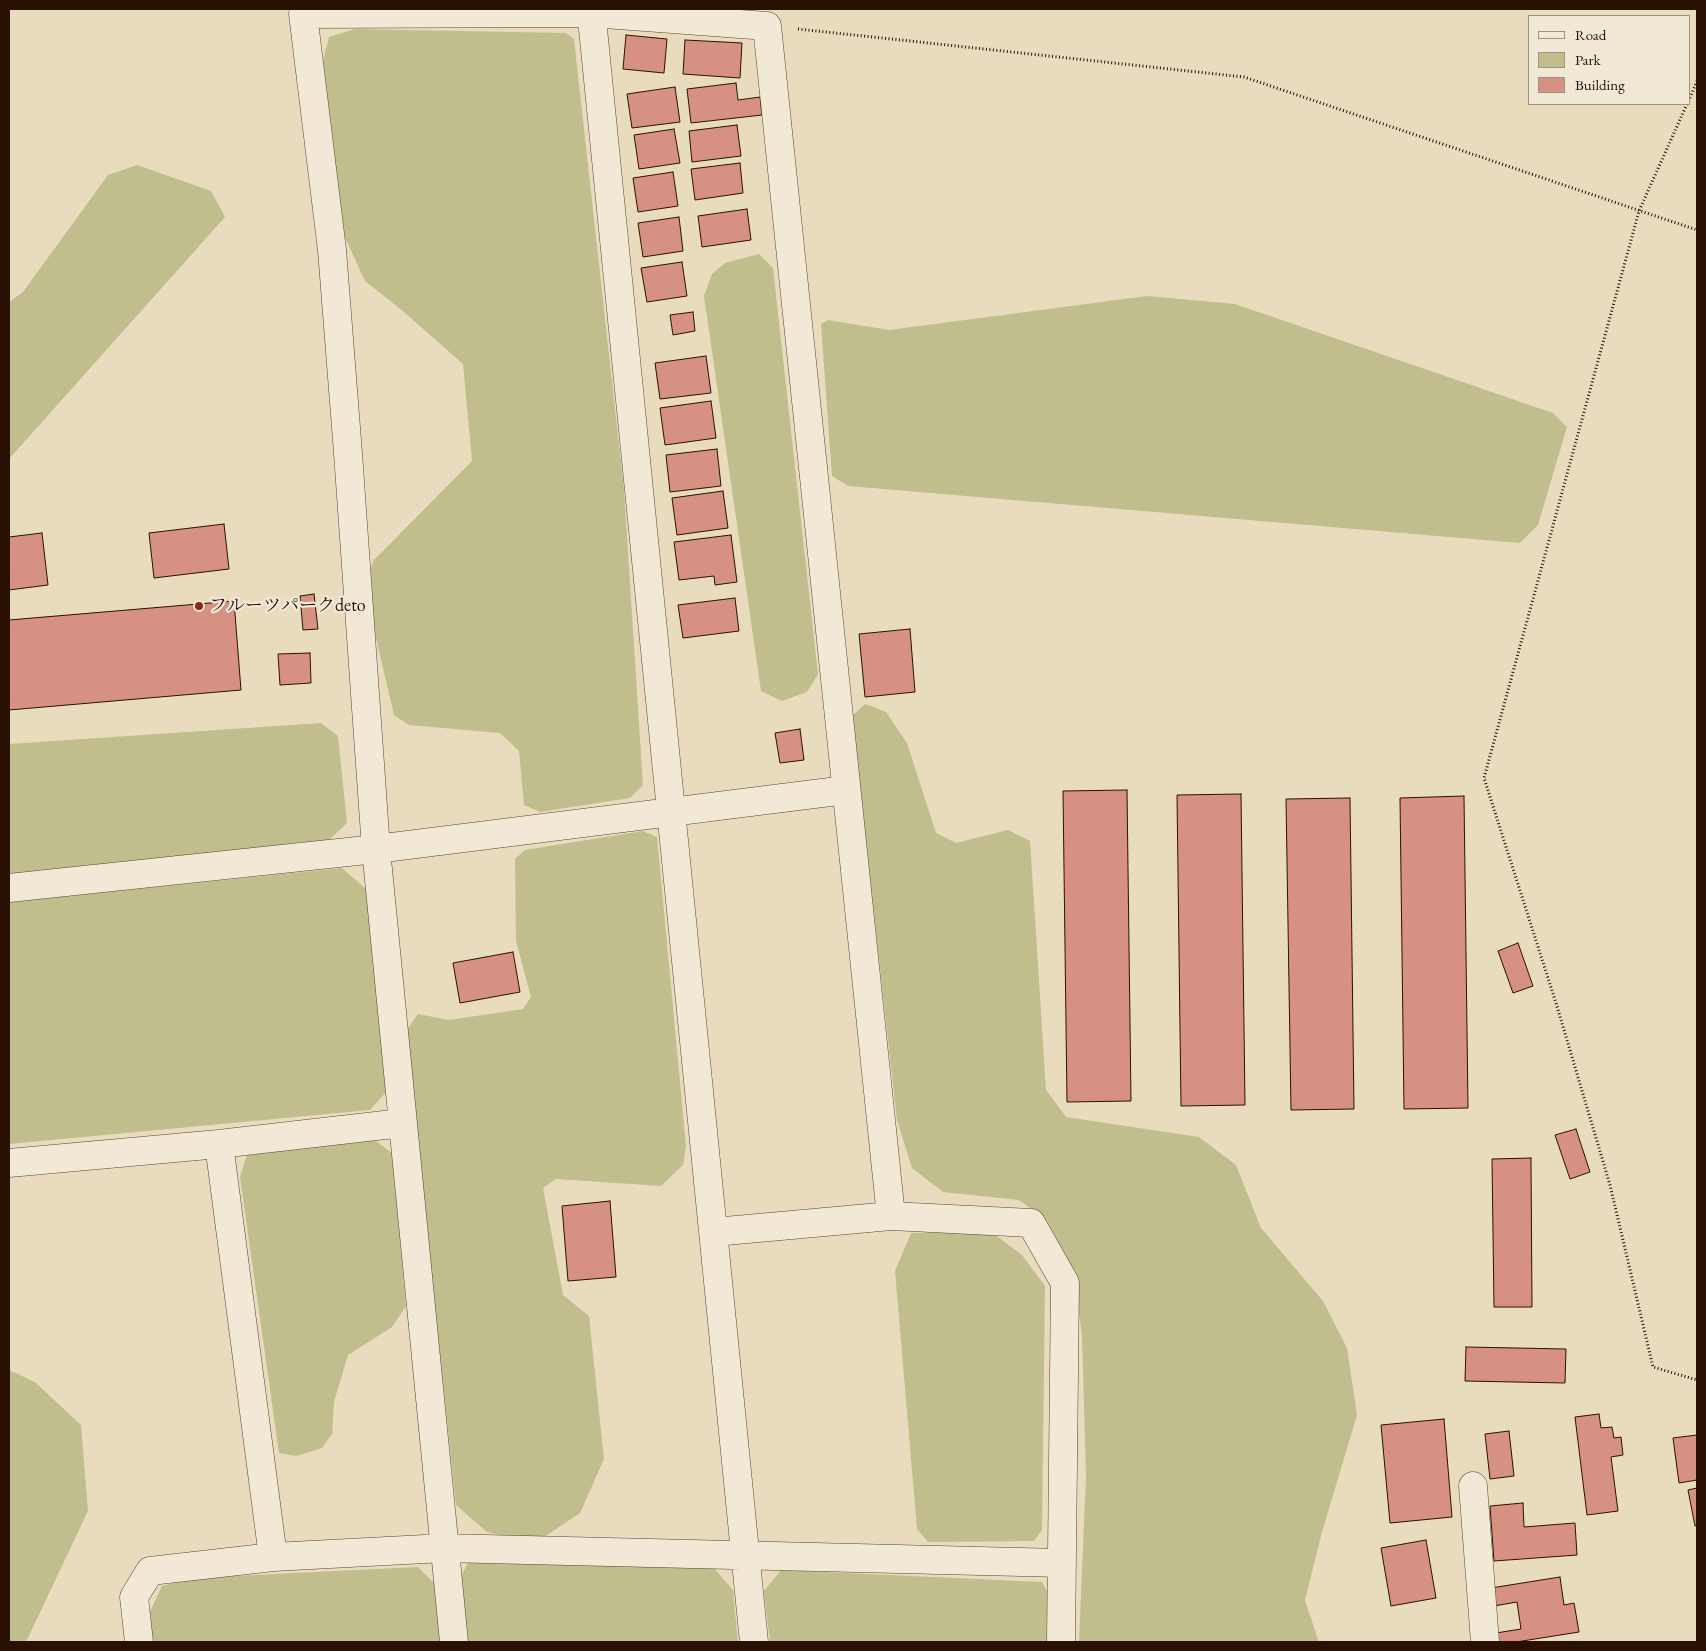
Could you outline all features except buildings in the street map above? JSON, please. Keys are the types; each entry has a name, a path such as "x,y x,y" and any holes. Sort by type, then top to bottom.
{"street":[{"path":"591,11 754,1642"},
{"path":"454,1642 376,849 349,463 332,259 302,14 591,11 767,26 891,1216"},
{"path":"9,888 376,849 846,790"},
{"path":"9,1163 219,1144 402,1123"},
{"path":"219,1144 273,1557"},
{"path":"714,1232 891,1216 1031,1223 1065,1283 1061,1642"},
{"path":"1473,1486 1485,1642"},
{"path":"138,1642 134,1597 150,1571 273,1557 444,1548 1062,1563"}],"path":[{"path":"767,26 1244,77 1697,230"},
{"path":"1691,96 1697,81"},
{"path":"1687,105 1639,211 1484,778 1556,1003 1610,1185 1653,1367 1697,1380"}],"green space":[{"path":"355,29 566,33 574,39 624,490 643,785 630,798 540,812 524,805 519,751 500,733 409,725 394,715 365,591 373,561 472,461 463,364 404,312 365,281 342,231 323,61 329,37"},
{"path":"137,165 211,191 225,217 9,459 9,302 23,292 108,175"},
{"path":"759,254 773,268 818,674 807,692 782,701 761,691 704,296 712,274 725,263"},
{"path":"1147,296 1235,304 1553,413 1567,427 1538,525 1520,543 848,486 832,476 821,324 828,320 889,330"},
{"path":"865,704 886,712 907,743 936,833 956,843 1008,830 1030,841 1046,1090 1066,1117 1199,1137 1236,1165 1261,1228 1323,1301 1347,1348 1357,1415 1322,1532 1305,1600 1319,1642 1079,1642 1086,1476 1082,1336 1073,1270 1047,1221 1019,1200 943,1192 912,1168 897,1120 852,716"},
{"path":"321,723 338,736 347,823 327,842 9,874 9,744"},
{"path":"643,831 657,837 686,1146 683,1165 661,1186 556,1179 543,1188 563,1295 589,1316 604,1459 580,1513 535,1543 487,1532 456,1505 406,1031 418,1014 449,1020 523,1009 531,997 516,941 515,859 525,850"},
{"path":"342,868 367,890 387,1091 370,1110 9,1144 9,902"},
{"path":"372,1138 392,1153 406,1306 392,1327 348,1355 334,1402 332,1434 322,1448 296,1456 279,1453 240,1177 247,1155"},
{"path":"990,1231 1022,1255 1045,1286 1042,1530 1034,1541 928,1542 917,1529 895,1271 911,1233"},
{"path":"9,1370 35,1382 81,1425 88,1511 26,1642 9,1642"},
{"path":"469,1560 712,1566 733,1590 738,1642 467,1642 460,1579"},
{"path":"418,1567 438,1587 443,1642 151,1642 148,1616 162,1586 194,1578"},
{"path":"781,1570 1042,1582 1053,1602 1050,1642 770,1642 764,1591"}],"place":[{"name":"フルーツパークdeto","path":"199,606"}]}
